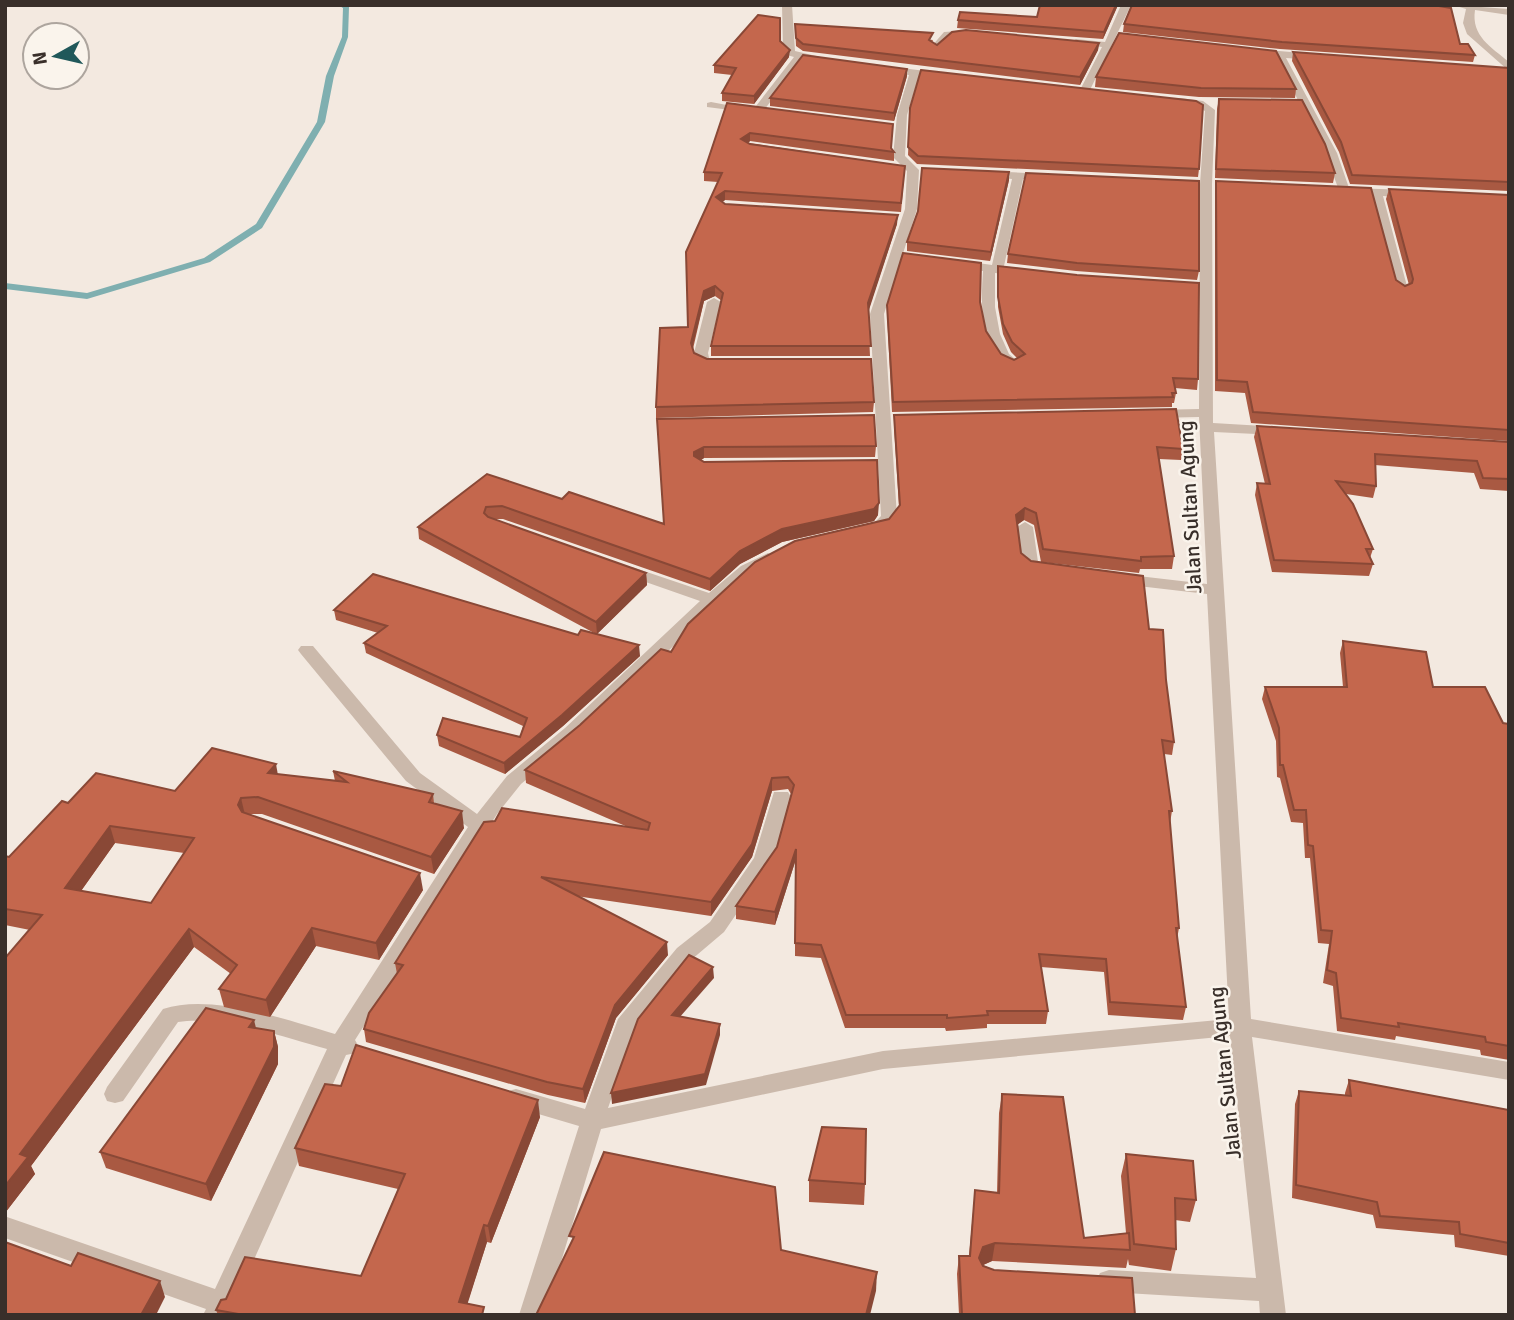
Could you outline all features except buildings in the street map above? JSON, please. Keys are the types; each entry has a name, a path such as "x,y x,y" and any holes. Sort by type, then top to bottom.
{"street":[{"path":"787,5 788,48 799,57 838,62"},
{"path":"1084,92 1125,5"},
{"path":"1459,5 1509,12"},
{"path":"1471,7 1468,23 1472,34 1509,69"},
{"path":"787,26 800,27"},
{"path":"932,35 991,35"},
{"path":"936,47 945,36"},
{"path":"1069,42 1110,41 1127,37"},
{"path":"1238,50 1333,58"},
{"path":"1280,55 1331,153 1344,191"},
{"path":"757,112 799,57"},
{"path":"863,66 954,77"},
{"path":"1495,70 1509,69"},
{"path":"915,73 894,127 899,157 919,170"},
{"path":"1160,99 1225,103"},
{"name":"Jalan Sultan Agung","path":"1199,103 1210,110 1199,286 1240,1026 1273,1315"},
{"path":"1292,104 1305,104"},
{"path":"710,105 770,113"},
{"path":"886,166 919,170"},
{"path":"853,532 880,526 889,517 880,464 884,418 873,363 877,314 902,257 902,218 919,170"},
{"path":"979,174 1055,178"},
{"path":"1014,364 1004,359 996,343 988,296 1018,176"},
{"path":"1330,190 1429,195"},
{"path":"1376,192 1402,290"},
{"path":"949,263 1037,274"},
{"path":"714,302 701,353 702,360 715,365 729,365"},
{"path":"1138,415 1206,420 1288,432"},
{"path":"1025,527 1030,565 1064,572"},
{"path":"7,1228 219,1309 340,1045 432,884 514,780 572,732 747,569 778,552"},
{"path":"610,565 712,600"},
{"path":"1105,577 1215,590"},
{"path":"307,650 413,778 486,818"},
{"path":"532,1315 592,1121 626,1025 684,954 718,926 764,859 781,797"},
{"path":"115,1094 171,1015 183,1011 243,1021 366,1053"},
{"path":"499,1093 592,1121 883,1060 1240,1026 1509,1071"},
{"path":"1089,1280 1270,1290"}],"waterway":[{"path":"5,286 87,296 207,260 259,226 321,122 330,76 345,37 346,7 341,5"}]}
